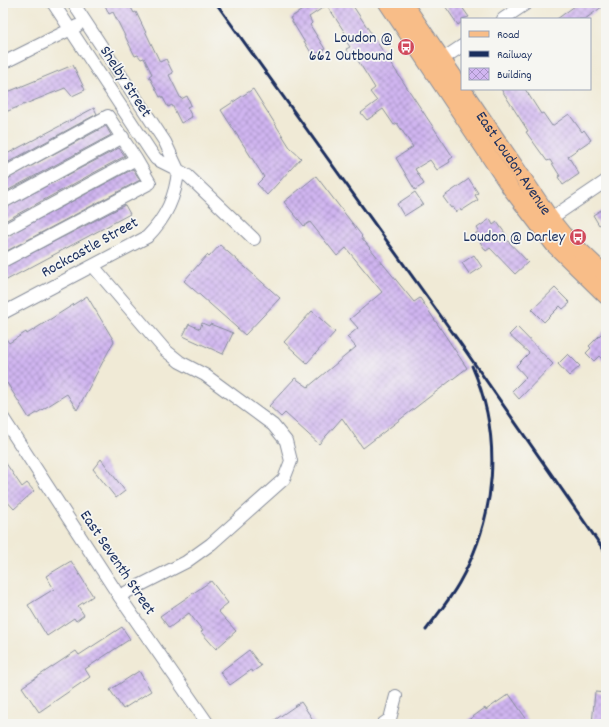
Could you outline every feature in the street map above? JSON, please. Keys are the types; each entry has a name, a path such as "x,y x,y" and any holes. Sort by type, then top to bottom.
{"main road":[{"name":"East Loudon Avenue","path":"387,3 436,64 545,223 582,274 606,296"},
{"name":"East Loudon Avenue","path":"404,3 436,64"},
{"name":"East Loudon Avenue","path":"545,223 563,234 606,275"}],"street":[{"name":"Shelby Street","path":"53,3 156,159 188,176 254,239"},
{"name":"Shelby Street","path":"73,3 165,142 178,170"},
{"path":"504,18 527,3"},
{"path":"3,63 86,22"},
{"path":"436,64 461,47"},
{"path":"3,174 108,116 123,137 150,183 3,261"},
{"path":"3,202 123,137"},
{"path":"3,232 136,159"},
{"name":"Rockcastle Street","path":"3,313 146,237 158,227 173,200 178,170"},
{"path":"545,223 606,181"},
{"path":"93,266 165,350 180,362 205,375 258,416 273,425 286,441 291,461 284,479 211,544 186,562 142,583 120,596"},
{"name":"East Seventh Street","path":"3,418 120,596 208,724"},
{"path":"383,724 390,719 396,696"}],"building":[{"path":"104,3 132,3 129,4 134,13 136,12 160,62 166,59 173,73 169,75 181,99 187,96 191,105 187,107 192,117 181,123 172,105 168,107 162,96 160,97 149,76 152,74 144,58 141,59 138,55 135,56 113,12 109,14"},
{"path":"313,3 351,3 453,157 449,160 450,162 437,170 430,160 415,169 424,184 415,190 396,158 413,147 397,123 394,125 383,109 367,120 361,113 377,101 370,92 375,88 355,56 352,58 346,49 350,47 346,41 349,39 327,5 309,17 312,23 310,25 325,49 313,56 290,18"},
{"path":"443,3 459,3 469,17 461,18 461,23 458,25"},
{"path":"579,3 606,3 586,18 558,18"},
{"path":"73,65 85,90 72,96 65,88 3,113 3,94"},
{"path":"253,89 291,149 301,158 267,195 257,184 264,177 221,110"},
{"path":"502,90 526,90 541,114 543,113 552,126 569,114 582,132 584,130 591,140 568,156 579,174 563,185 558,177 560,176 550,160 547,161 526,132 528,131"},
{"path":"94,108 97,114 3,165 3,156"},
{"path":"106,126 111,135 3,193 3,181"},
{"path":"119,148 125,156 3,222 3,209"},
{"path":"133,169 140,180 3,253 3,238"},
{"path":"316,176 362,236 361,237 414,302 420,298 467,368 363,448 342,418 319,444 285,413 281,417 269,406 295,378 308,387 356,347 347,337 358,328 350,319 382,292 346,248 337,256 310,222 304,226 284,202"},
{"path":"469,179 478,193 475,195 478,200 461,211 460,209 456,212 443,197"},
{"path":"415,192 423,204 404,216 397,204"},
{"path":"125,205 130,214 3,282 3,268"},
{"path":"606,207 606,221 599,225 593,215"},
{"path":"490,219 493,225 497,222 507,236 505,238 528,262 515,274 490,248 486,251 475,234 479,231 477,228"},
{"path":"220,245 280,298 245,335 184,281 207,255 209,257"},
{"path":"474,255 482,267 470,275 462,263"},
{"path":"555,288 570,303 563,309 560,306 544,322 532,310"},
{"path":"87,296 114,341 77,410 67,394 29,418 7,383 3,385 3,334 9,343 26,332 27,334"},
{"path":"312,311 335,332 307,363 284,342"},
{"path":"202,323 209,326 210,324 233,333 223,354 183,336 189,324 200,329"},
{"path":"517,327 553,364 519,399 512,391 526,377 516,366 529,353 509,335"},
{"path":"606,329 606,363 599,356 594,361 586,353 591,348 589,346"},
{"path":"568,354 580,366 569,376 558,364"},
{"path":"3,459 22,487 27,483 34,491 14,509 3,497"},
{"path":"101,459 125,491 116,498 93,469"},
{"path":"71,561 93,596 78,606 84,615 76,621 74,618 47,636 28,605 54,589 46,576"},
{"path":"211,581 228,603 218,611 236,631 216,649 201,632 203,631 189,613 169,628 160,616"},
{"path":"122,627 130,639 85,669 90,677 39,712 22,687 76,651 79,655"},
{"path":"249,650 261,666 252,672 251,670 230,685 220,672"},
{"path":"139,671 151,691 123,709 110,690"},
{"path":"595,692 606,693 606,724 592,724"},
{"path":"509,694 530,724 463,724 485,708 486,710"},
{"path":"301,702 316,724 269,724"}],"railway":[{"path":"216,3 458,340 606,553"},
{"path":"426,630 459,583 472,557 488,504 492,448 482,393 472,366"}],"place":[{"name":"Loudon @ 662 Outbound","path":"406,47"},
{"name":"Loudon @ Darley","path":"578,237"}]}
